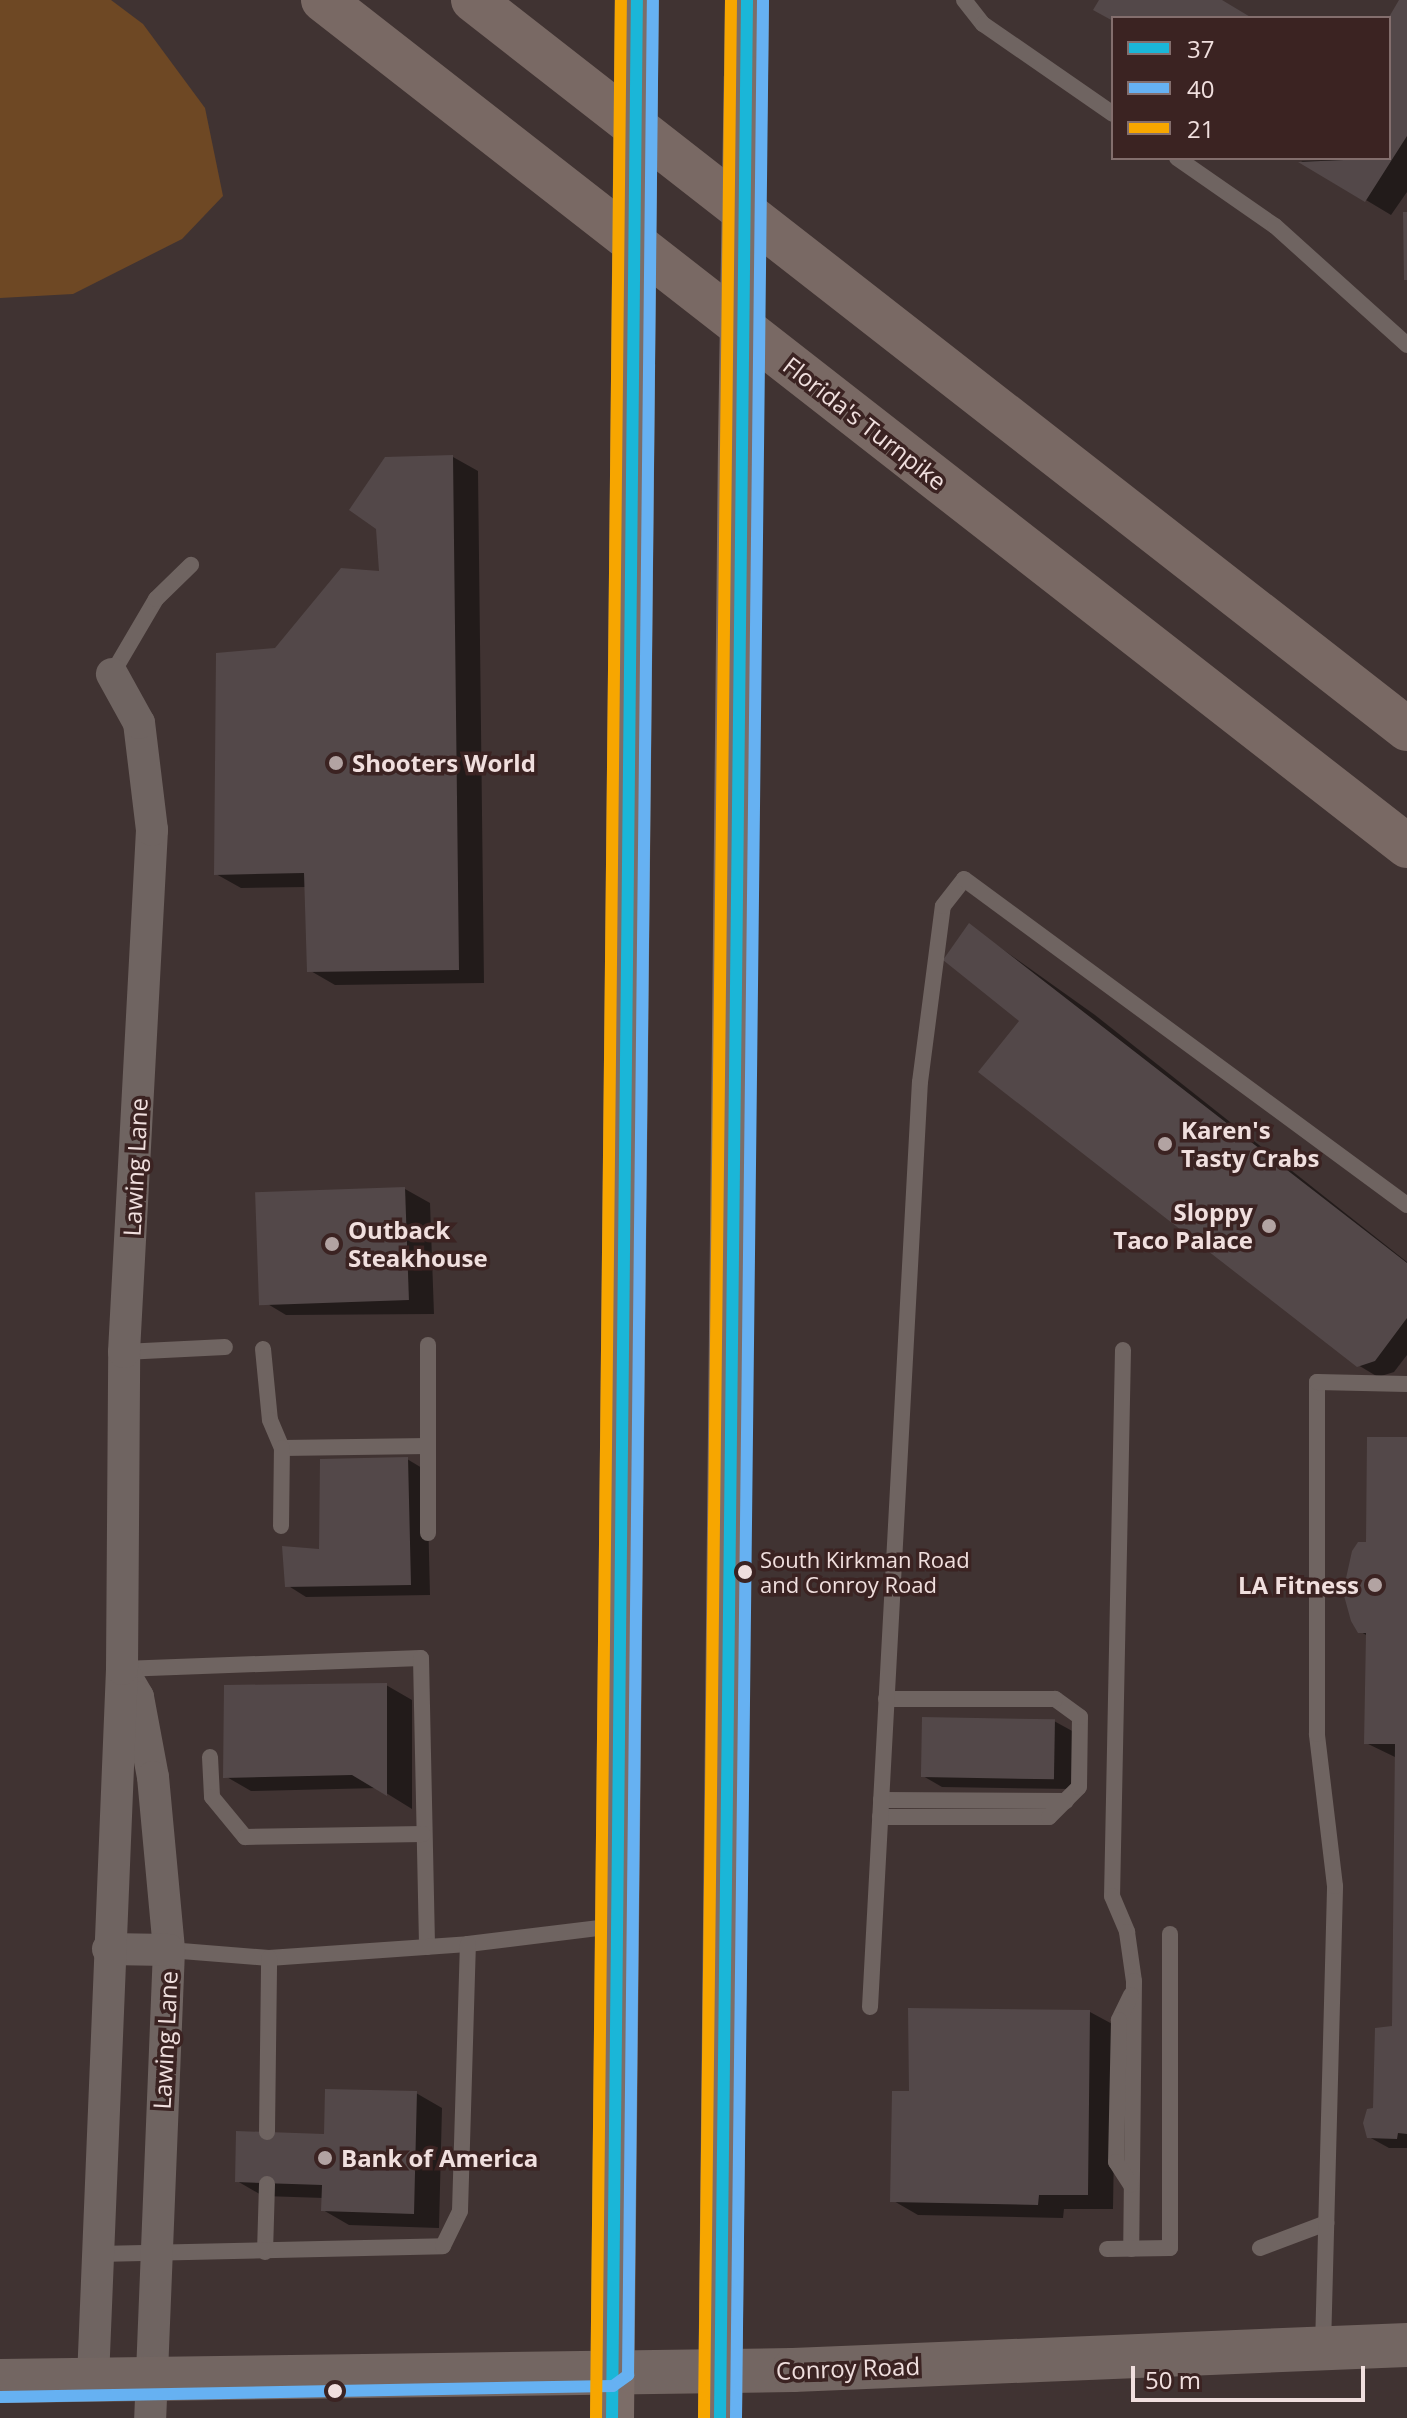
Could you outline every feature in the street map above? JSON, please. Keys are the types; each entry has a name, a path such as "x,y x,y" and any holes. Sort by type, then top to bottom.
{"highway":[{"name":"Florida's Turnpike","path":"323,0 1407,846"},
{"path":"473,0 1407,729"}],"main road":[{"path":"612,2418 637,0"},
{"path":"720,2418 747,0"},
{"name":"Conroy Road","path":"0,2381 93,2379 152,2397 613,2370 721,2370 1407,2345"}],"street":[{"name":"Lawing Lane","path":"93,2379 108,1949 122,1669 124,1352 152,830 139,723 112,674"},
{"name":"Lawing Lane","path":"122,1669 138,1697 153,1777 169,1950 152,2397"},
{"path":"108,1949 169,1950"}],"lane":[{"path":"964,0 983,24 1111,113"},
{"path":"1180,160 1275,226 1407,345"},
{"path":"112,674 156,599 191,565"},
{"path":"870,2007 920,1082 935,933 943,906 964,879 1407,1205"},
{"path":"428,1345 428,1533"},
{"path":"124,1352 225,1347"},
{"path":"263,1349 270,1420 282,1448 281,1526"},
{"path":"1123,1350 1112,1896 1127,1932 1134,1988 1131,2249"},
{"path":"1323,2348 1335,1886 1317,1734 1317,1382 1407,1384"},
{"path":"282,1448 428,1446"},
{"path":"122,1669 421,1658 427,1947"},
{"path":"880,1817 1049,1817 1079,1787 1080,1717 1055,1699 886,1699"},
{"path":"210,1757 212,1797 245,1837 423,1834"},
{"path":"881,1800 1066,1801"},
{"path":"169,1950 269,1958 468,1944 617,1926"},
{"path":"1107,2249 1170,2248 1170,1934"},
{"path":"98,2254 155,2256 443,2246 460,2211 468,1944"},
{"path":"267,2132 269,1958"},
{"path":"265,2252 267,2184"},
{"path":"1260,2248 1326,2223"}],"shaded area":[{"path":"0,0 111,0 143,24 205,108 223,196 182,239 73,294 0,298"}],"building":[{"path":"1099,0 1222,0 1249,16 1111,16 1111,20 1093,10"},
{"path":"1399,0 1407,0 1407,136 1365,202 1298,162 1391,160 1390,16"},
{"path":"1403,212 1407,212 1407,280 1404,280"},
{"name":"Shooters World","path":"453,455 459,970 307,972 304,873 214,875 216,653 275,648 341,568 379,571 376,529 349,510 385,457"},
{"path":"969,923 1407,1263 1407,1318 1375,1361 1357,1367 978,1072 1019,1021 943,960"},
{"name":"Outback Steakhouse","path":"405,1187 409,1300 259,1305 255,1192"},
{"name":"LA Fitness","path":"1367,1437 1407,1437 1407,2134 1398,2133 1397,2139 1367,2138 1363,2123 1367,2109 1373,2108 1375,2028 1392,2026 1395,1744 1364,1744 1366,1633 1358,1633 1351,1621 1343,1592 1352,1551 1358,1542 1366,1542"},
{"path":"408,1457 411,1585 285,1587 282,1546 319,1549 320,1459"},
{"path":"387,1683 387,1796 352,1775 223,1778 224,1685"},
{"path":"922,1717 1055,1719 1054,1779 921,1777"},
{"path":"908,2008 1090,2010 1088,2195 1039,2195 1038,2205 890,2202 892,2091 909,2091"},
{"name":"Bank of America","path":"325,2089 417,2091 414,2214 321,2211 322,2185 235,2182 236,2131 324,2134"}],"transit line":[{"name":"21","path":"596,2418 621,0"},
{"name":"37","path":"612,2418 637,0"},
{"name":"40","path":"0,2397 613,2386 628,2375 653,0"},
{"name":"21","path":"704,2418 731,0"},
{"name":"37","path":"720,2418 747,0"},
{"name":"40","path":"736,2418 763,0"}],"place":[{"name":"Shooters World","path":"336,763"},
{"name":"Karen's Tasty Crabs","path":"1165,1144"},
{"name":"Sloppy Taco Palace","path":"1269,1226"},
{"name":"Outback Steakhouse","path":"332,1244"},
{"name":"South Kirkman Road and Conroy Road","path":"745,1572"},
{"name":"LA Fitness","path":"1375,1585"},
{"name":"Bank of America","path":"325,2158"}]}
